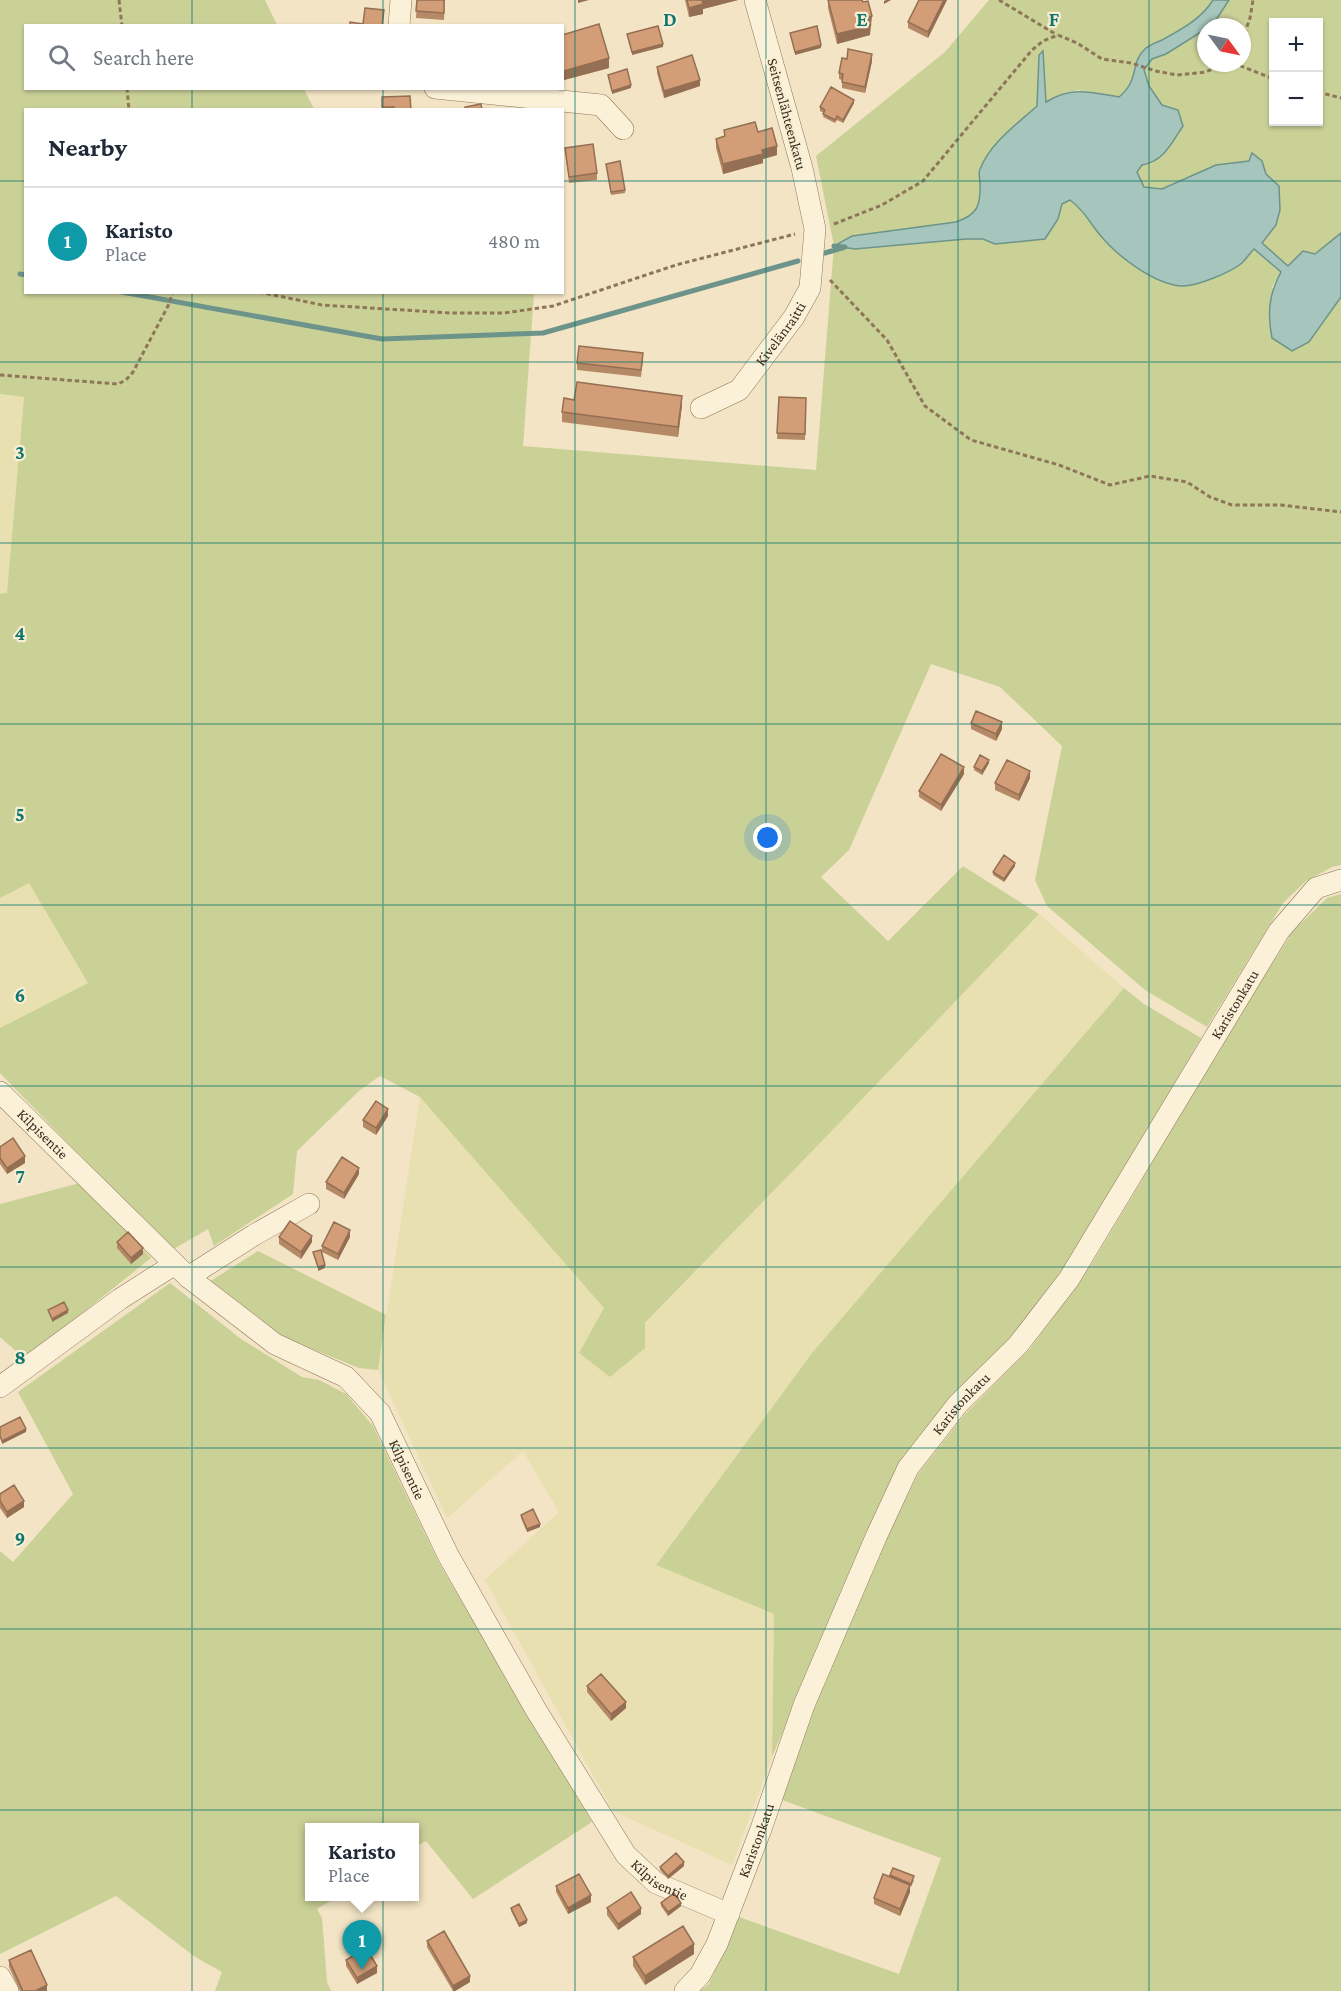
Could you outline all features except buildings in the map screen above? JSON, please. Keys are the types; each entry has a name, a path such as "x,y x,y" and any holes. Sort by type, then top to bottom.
{"street":[{"path":"399,24 401,0"},
{"name":"Seitsenlähteenkatu","path":"755,0 802,168 815,229"},
{"path":"455,90 601,105 623,129"},
{"name":"Kivelänraitti","path":"701,408 739,390 794,317 810,288 815,229"},
{"name":"Karistonkatu","path":"685,1991 700,1975 717,1944 804,1705 908,1468 958,1404 1018,1345 1069,1279 1279,931 1316,888 1341,880"},
{"name":"Kilpisentie","path":"3,1099 181,1271 275,1344 346,1377 380,1413 448,1555 536,1710 626,1855 656,1883 729,1914"},
{"path":"0,1388 120,1299 254,1235 309,1204"},
{"path":"0,1977 8,1991"}],"path":[{"path":"118,0 122,24"},
{"path":"999,0 1102,59 1185,75 1206,72"},
{"path":"1250,18 1253,0"},
{"path":"269,294 322,305 451,313 504,313 553,306 676,265 838,222 882,205 923,181 1032,50 1043,41 1058,35"},
{"path":"1251,70 1269,77"},
{"path":"127,90 129,108"},
{"path":"1323,93 1341,98"},
{"path":"812,262 887,339 925,406 971,440 1048,462 1110,485 1150,476 1187,482 1210,497 1232,505 1281,505 1341,512"},
{"path":"0,375 118,384 126,380 133,372 168,306 171,294"}],"shaded area":[{"path":"0,394 24,397 7,594 0,594"},
{"path":"29,882 88,983 0,1028 0,898"},
{"path":"1039,914 1124,988 812,1353 656,1564 774,1614 772,1757 732,1865 613,1811 485,1580 559,1512 523,1451 447,1518 378,1370 420,1097 605,1308 579,1353 645,1348 645,1324"}],"green space":[{"path":"0,0 265,0 277,24 24,24 24,90 304,90 314,108 24,108 24,294 534,294 523,446 816,470 834,246 816,156 945,52 989,0 1341,0 1341,233 1315,255 1288,266 1261,242 1276,225 1280,210 1262,161 1252,154 1249,161 1216,165 1162,189 1144,187 1136,172 1142,165 1153,163 1178,110 1162,105 1149,86 1127,90 1119,97 1077,90 992,149 979,171 981,193 978,206 971,217 956,222 852,236 835,246 855,249 966,239 983,239 995,244 1058,219 1062,204 1070,200 1082,209 1254,249 1281,272 1272,287 1309,342 1341,297 1341,865 1332,867 1306,881 1283,903 1207,1027 1145,990 1047,906 1035,880 1062,746 1000,687 931,664 849,850 821,877 888,941 963,866 1039,914 645,1323 645,1348 610,1377 579,1353 604,1308 420,1097 380,1076 360,1090 297,1151 293,1194 214,1246 208,1229 172,1250 0,1073 0,1028 88,983 29,883 0,898 0,594 7,593 24,397 0,394"},
{"path":"1341,894 1341,1991 700,1991 709,1984 739,1917 899,1974 941,1858 782,1800 810,1708 876,1560 918,1474 966,1413 1030,1349 1091,1265 1141,1182 1189,1095 1293,931 1327,898"},
{"path":"1124,988 1144,1004 1201,1038 1057,1283 1010,1342 898,1466 772,1757 774,1614 656,1565 812,1353"},
{"path":"80,1183 151,1258 25,1359 0,1337 0,1204"},
{"path":"258,1251 386,1315 378,1370 359,1368 273,1333 209,1282"},
{"path":"170,1283 241,1339 302,1377 319,1380 346,1394 373,1426 439,1563 592,1822 473,1899 426,1841 419,1845 419,1823 305,1823 305,1901 330,1901 317,1909 322,1918 327,1982 331,1991 215,1991 222,1972 195,1957 116,1896 0,1954 0,1551 13,1562 73,1494 18,1392"}],"water":[{"path":"1213,0 1229,0 1217,18 1197,18 1197,35 1166,54 1152,59 1144,70 1149,86 1162,105 1178,110 1183,126 1161,156 1142,165 1137,172 1144,187 1162,189 1216,165 1249,161 1252,153 1262,161 1266,174 1279,186 1280,210 1276,225 1262,243 1288,266 1303,251 1315,254 1341,233 1341,297 1309,342 1292,351 1272,338 1270,304 1281,272 1254,249 1242,263 1230,271 1187,286 1170,284 1148,275 1116,252 1070,200 1062,204 1058,219 1045,239 995,244 983,239 966,239 855,249 834,246 852,236 956,222 973,213 978,204 980,191 979,172 985,159 1005,134 1037,106 1039,55 1043,51 1046,102 1073,92 1090,92 1119,97 1130,84 1140,54 1151,45 1177,32 1208,7"}],"waterway":[{"path":"825,253 845,247 834,246"},
{"path":"133,294 382,339 543,333 798,261"},
{"path":"20,274 24,275"}],"place":[{"name":"Karisto","path":"362,1970"}]}
